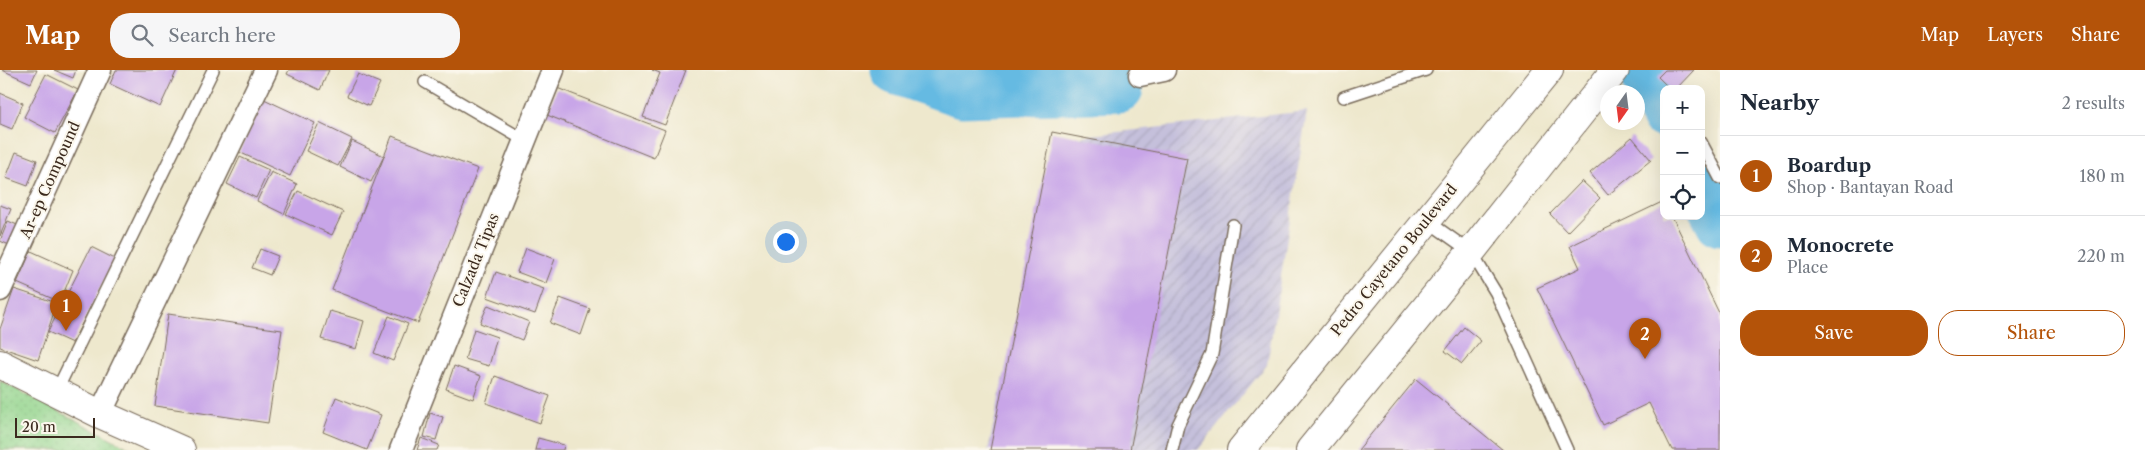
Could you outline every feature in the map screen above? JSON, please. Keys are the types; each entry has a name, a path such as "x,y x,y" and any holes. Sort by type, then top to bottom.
{"main road":[{"name":"Pedro Cayetano Boulevard","path":"1241,450 1549,70"},
{"path":"1310,450 1471,252 1615,70"},
{"path":"0,364 100,414 181,450"}],"street":[{"name":"Ar-ep Compound","path":"0,290 7,258 100,70"},
{"path":"100,414 266,70"},
{"name":"Calzada Tipas","path":"401,450 553,70"},
{"path":"1140,75 1164,70"}],"lane":[{"path":"56,392 213,70"},
{"path":"1344,97 1426,70"},
{"path":"424,82 524,140"},
{"path":"1705,150 1720,178"},
{"path":"1426,220 1471,252 1496,293 1567,450"},
{"path":"1172,450 1178,425 1212,354 1234,225"}],"shaded area":[{"path":"1307,111 1267,365 1198,450 988,450 1055,139"}],"green space":[{"path":"0,381 133,450 0,450"}],"building":[{"path":"2,70 37,70 31,83"},
{"path":"54,70 76,70 73,78"},
{"path":"116,70 177,70 160,107 110,84"},
{"path":"289,70 329,70 320,90 287,74"},
{"path":"652,70 686,70 665,125 643,117 660,73"},
{"path":"1665,70 1694,70 1680,85 1666,85 1658,77"},
{"path":"46,74 78,90 55,133 24,117"},
{"path":"358,74 380,83 369,106 347,96"},
{"path":"557,88 665,130 654,158 547,115"},
{"path":"0,93 23,103 12,129 0,124"},
{"path":"264,99 315,123 290,176 239,152"},
{"path":"319,123 352,139 338,166 306,151"},
{"path":"1052,132 1187,158 1130,450 990,450"},
{"path":"392,136 478,169 418,323 332,290"},
{"path":"1632,137 1651,160 1608,195 1590,173"},
{"path":"352,141 384,156 371,182 340,167"},
{"path":"16,152 37,160 28,186 6,178"},
{"path":"240,157 269,170 256,198 227,184"},
{"path":"271,172 297,184 284,214 257,201"},
{"path":"1582,181 1600,198 1567,232 1550,214"},
{"path":"298,191 343,212 332,235 286,214"},
{"path":"1660,203 1660,220 1674,220 1720,315 1720,450 1672,450 1649,403 1603,425 1537,288 1580,268 1570,246"},
{"path":"0,205 11,209 0,236"},
{"path":"8,221 22,227 14,247 0,241"},
{"path":"91,247 115,259 72,343 48,332"},
{"path":"526,248 555,259 546,283 517,272"},
{"path":"260,249 278,256 270,275 252,268"},
{"path":"31,251 73,270 60,302 17,283"},
{"path":"496,272 544,289 535,314 487,297"},
{"path":"14,289 57,303 38,360 0,347 0,329"},
{"path":"560,298 590,309 581,335 550,323"},
{"path":"488,305 529,322 522,340 480,323"},
{"path":"330,311 364,321 356,349 321,339"},
{"path":"168,314 282,330 268,423 155,406"},
{"path":"389,316 408,324 393,361 374,353"},
{"path":"1464,327 1481,341 1462,364 1445,351"},
{"path":"474,329 497,337 489,366 465,359"},
{"path":"454,366 481,376 473,399 446,389"},
{"path":"495,376 550,396 540,423 486,403"},
{"path":"1416,379 1503,450 1358,450"},
{"path":"336,397 381,415 367,450 323,432"},
{"path":"430,413 443,417 436,440 424,437"},
{"path":"421,438 439,445 437,450 417,450"},
{"path":"538,438 564,445 563,450 535,450"}],"waterway":[{"path":"895,70 962,93 1119,88"},
{"path":"1643,74 1660,106"},
{"path":"1705,194 1720,222"}],"place":[{"name":"Boardup","path":"66,331"},
{"name":"Monocrete","path":"1645,359"}]}
